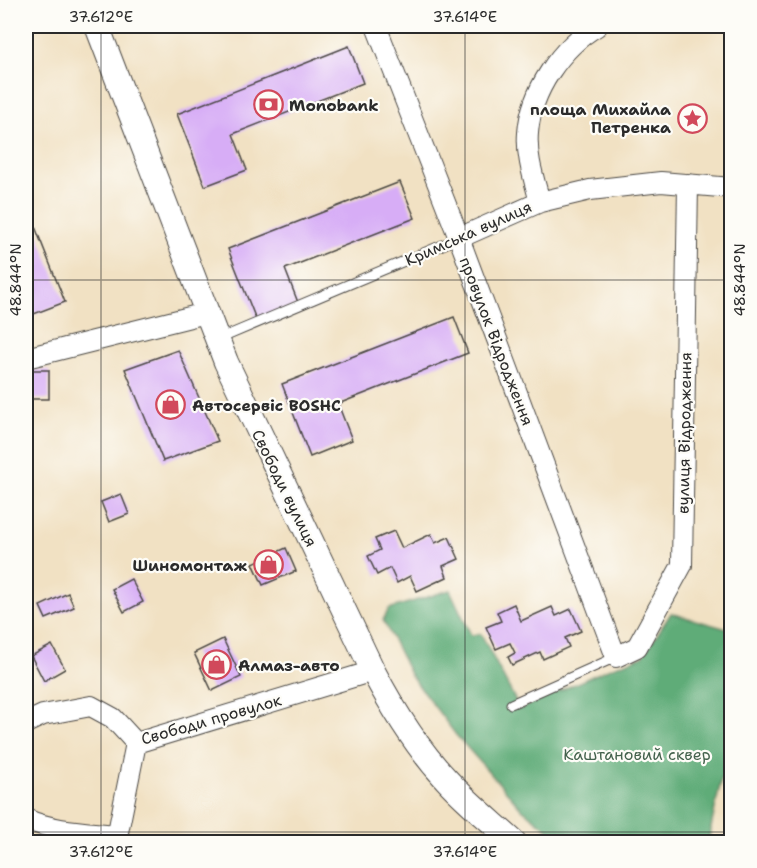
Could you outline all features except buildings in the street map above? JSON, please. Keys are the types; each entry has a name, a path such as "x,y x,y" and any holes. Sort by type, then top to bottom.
{"street":[{"name":"Свободи вулиця","path":"97,26 217,340 373,671 410,732 446,779 514,843"},
{"name":"провулок Відродження","path":"376,26 459,238 616,657"},
{"path":"540,202 529,159 528,132 536,97 566,51 597,26"},
{"name":"Кримська вулиця","path":"459,238 540,202 590,190 661,182 732,188"},
{"name":"вулиця Відродження","path":"616,657 637,647 682,565 688,184"},
{"path":"26,358 206,313"},
{"name":"Свободи провулок","path":"26,723 43,715 91,706 113,718 136,743 373,671"},
{"path":"26,819 117,839 136,743"}],"lane":[{"name":"Кримська вулиця","path":"217,340 459,238"},
{"path":"511,704 616,657"}],"green space":[{"name":"Каштановий сквер","path":"450,590 471,635 481,634 520,709 610,668 643,656 671,613 731,630 731,733 708,842 564,842 522,809 456,735 410,674 383,620 389,609"}],"place":[{"name":"Monobank","path":"268,105"},
{"name":"площа Михайла Петренка","path":"692,118"},
{"name":"Автосервіс BOSHC","path":"171,405"},
{"name":"Шиномонтаж","path":"268,565"},
{"name":"Алмаз-авто","path":"217,665"}]}
